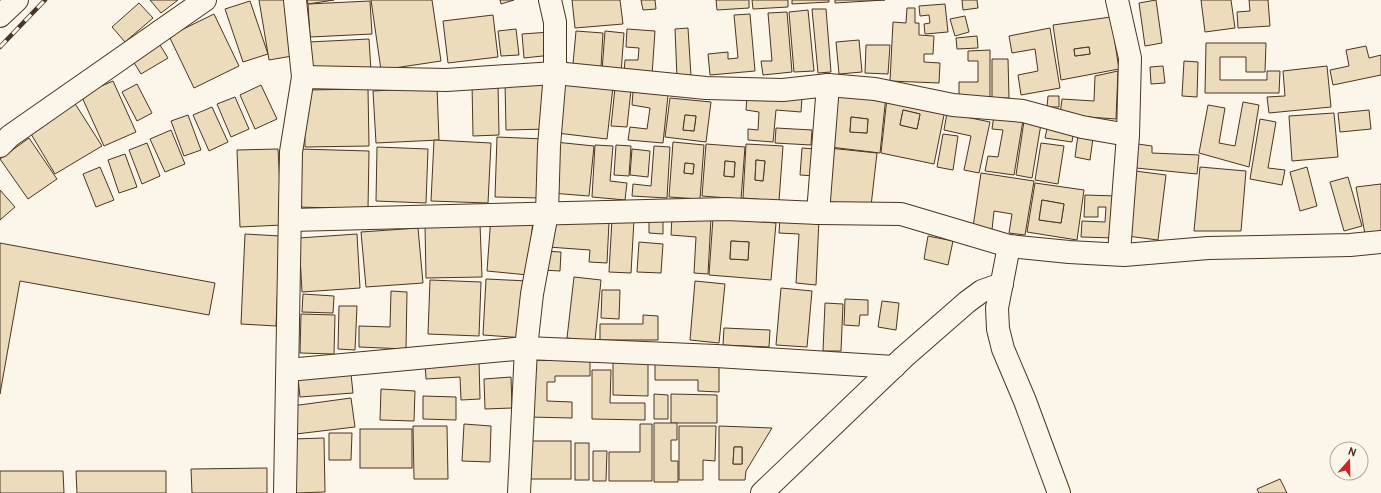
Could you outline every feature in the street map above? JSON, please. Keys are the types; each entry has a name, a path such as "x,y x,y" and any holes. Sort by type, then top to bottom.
{"street":[{"path":"0,16 17,0"},
{"path":"0,146 10,136 205,0"},
{"path":"285,493 291,220 290,152 303,77 295,0"},
{"path":"533,493 518,493 526,348 532,294 547,213 549,146 555,73 555,22 550,0"},
{"path":"1118,0 1130,58 1128,135 1119,253"},
{"path":"303,77 446,80 555,73 706,88 783,90 828,86 875,89 952,105 1023,111 1082,127 1128,135"},
{"path":"818,213 828,86"},
{"path":"291,220 726,209 818,213 901,214 1009,246 1069,252 1119,253 1124,255 1216,248 1350,245 1381,242"},
{"path":"1009,246 997,308 998,329 1003,349 1025,401 1059,493"},
{"path":"762,493 894,367 967,302 982,291 1002,284"},
{"path":"288,370 526,348 716,356 894,367"}],"building":[{"path":"150,0 178,0 161,13"},
{"path":"259,0 289,0 298,55 269,60"},
{"path":"307,0 334,0 308,4"},
{"path":"371,0 432,0 441,61 381,70"},
{"path":"500,0 514,0 501,4"},
{"path":"572,0 620,0 623,24 575,28"},
{"path":"641,0 655,0 656,9 643,10"},
{"path":"716,0 749,0 749,8 717,10"},
{"path":"752,0 788,0 788,7 753,9"},
{"path":"792,0 829,0 829,2 792,4"},
{"path":"835,0 885,0 835,3"},
{"path":"962,0 977,0 978,8 963,10"},
{"path":"1156,0 1162,43 1145,46 1139,3"},
{"path":"1201,0 1231,0 1235,28 1205,32"},
{"path":"1249,0 1268,0 1270,26 1238,28 1237,12 1250,11"},
{"path":"250,1 268,54 243,62 225,9"},
{"path":"370,1 372,34 310,37 308,4"},
{"path":"139,3 153,18 125,42 112,27"},
{"path":"945,4 948,32 925,34 924,24 930,23 929,15 920,16 919,6"},
{"path":"907,8 915,8 915,23 919,23 919,35 934,36 933,54 924,54 924,62 940,63 939,83 890,81 893,22 906,23"},
{"path":"812,9 826,9 831,72 818,73"},
{"path":"808,10 814,71 794,72 789,12"},
{"path":"787,12 792,72 763,75 761,61 772,61 768,13"},
{"path":"214,14 239,66 194,88 169,36"},
{"path":"750,14 755,71 710,75 708,54 728,52 728,59 738,58 734,15"},
{"path":"493,15 498,57 448,63 443,21"},
{"path":"965,16 969,32 955,36 950,19"},
{"path":"1111,17 1119,69 1061,80 1053,25","holes":["1089,47 1090,54 1075,56 1074,49"]},
{"path":"688,28 691,76 677,77 675,29"},
{"path":"1050,28 1060,88 1021,95 1018,75 1038,71 1035,49 1012,53 1009,36"},
{"path":"516,29 519,55 501,56 498,31"},
{"path":"627,29 655,31 652,75 624,73 625,60 638,60 639,48 626,47"},
{"path":"576,31 603,33 601,67 573,64"},
{"path":"605,31 624,33 621,73 602,71"},
{"path":"550,32 552,55 524,58 522,34"},
{"path":"977,36 978,48 957,49 956,38"},
{"path":"369,39 371,71 311,74 309,42"},
{"path":"859,40 862,72 839,74 836,42"},
{"path":"1206,43 1266,43 1265,72 1246,72 1246,57 1220,57 1220,80 1267,80 1267,71 1280,71 1279,93 1205,93"},
{"path":"160,45 168,58 141,74 133,61"},
{"path":"866,45 890,45 888,74 865,73"},
{"path":"1366,46 1369,58 1381,55 1381,75 1333,85 1330,70 1349,66 1346,50"},
{"path":"1089,47 1090,54 1075,56 1074,49"},
{"path":"990,50 990,97 959,97 959,82 978,82 978,61 968,61 968,51"},
{"path":"992,59 1008,59 1009,98 992,98"},
{"path":"1184,61 1198,62 1197,97 1182,96"},
{"path":"1163,66 1165,83 1151,84 1150,67"},
{"path":"1327,66 1331,107 1269,113 1267,97 1285,96 1283,71"},
{"path":"1118,71 1116,119 1060,115 1062,99 1094,101 1095,76"},
{"path":"113,81 136,132 104,146 81,95"},
{"path":"548,81 549,129 506,130 505,82"},
{"path":"563,82 613,87 607,139 557,133"},
{"path":"472,83 498,83 499,135 473,136"},
{"path":"137,84 152,113 137,121 122,92"},
{"path":"261,85 277,119 255,129 240,95"},
{"path":"437,87 439,140 376,143 373,91"},
{"path":"615,88 631,90 627,127 611,126"},
{"path":"368,89 369,146 305,147 304,90"},
{"path":"836,91 886,96 880,153 830,147","holes":["851,117 868,119 867,133 850,132"]},
{"path":"633,92 668,95 663,143 628,140 630,127 647,129 650,108 632,105"},
{"path":"747,96 802,97 801,112 776,110 773,142 748,140 748,129 758,130 759,112 746,110"},
{"path":"1048,96 1059,96 1059,107 1047,107"},
{"path":"235,97 249,129 231,137 217,104"},
{"path":"670,98 711,102 706,142 665,137","holes":["685,115 696,116 694,131 683,130"]},
{"path":"887,98 945,110 934,164 881,153","holes":["903,110 920,114 917,129 900,125"]},
{"path":"74,102 102,146 55,174 28,129"},
{"path":"1243,102 1259,105 1249,167 1199,153 1208,105 1225,108 1219,143 1235,146"},
{"path":"212,107 228,142 209,151 193,115"},
{"path":"903,110 920,114 917,129 900,125"},
{"path":"1369,110 1371,129 1340,132 1338,113"},
{"path":"947,113 990,122 979,173 964,170 971,136 944,130"},
{"path":"1334,113 1338,157 1292,161 1289,116"},
{"path":"188,115 201,150 184,156 171,121"},
{"path":"685,115 696,116 694,131 683,130"},
{"path":"994,115 1023,120 1014,175 985,171 988,156 998,157 1003,130 992,129"},
{"path":"851,117 868,119 867,133 850,132"},
{"path":"1260,119 1276,122 1268,168 1285,170 1282,185 1250,179"},
{"path":"1024,121 1041,124 1032,178 1016,175"},
{"path":"1048,124 1074,129 1072,142 1045,138"},
{"path":"776,128 812,130 811,145 775,143"},
{"path":"171,130 185,164 165,172 150,139"},
{"path":"943,134 958,136 953,170 937,167"},
{"path":"1078,135 1093,138 1090,160 1075,157"},
{"path":"497,137 544,139 542,198 495,197"},
{"path":"29,138 57,179 28,199 0,159"},
{"path":"434,140 491,143 488,203 431,201"},
{"path":"555,142 594,146 589,196 551,193"},
{"path":"673,142 704,145 700,199 669,197","holes":["685,163 694,164 693,174 684,173"]},
{"path":"147,143 160,176 142,184 129,150"},
{"path":"1041,143 1064,146 1058,184 1035,180"},
{"path":"706,144 745,147 741,199 702,196","holes":["725,161 735,162 734,177 724,176"]},
{"path":"746,144 783,146 779,201 743,198","holes":["756,160 765,161 763,181 755,180"]},
{"path":"1138,144 1152,146 1152,153 1199,155 1197,174 1136,168"},
{"path":"595,145 613,146 610,181 627,183 625,200 592,197"},
{"path":"616,145 631,146 629,176 614,175"},
{"path":"654,146 670,147 667,198 632,196 633,184 651,186"},
{"path":"377,147 428,149 426,203 376,201"},
{"path":"802,148 817,149 816,176 800,175"},
{"path":"829,148 877,153 871,206 823,201"},
{"path":"278,149 282,225 240,227 237,150"},
{"path":"299,149 369,151 368,209 298,207"},
{"path":"632,149 650,151 648,177 630,175"},
{"path":"125,154 137,187 119,193 108,160"},
{"path":"756,160 765,161 763,181 755,180"},
{"path":"725,161 735,162 734,177 724,176"},
{"path":"685,163 694,164 693,174 684,173"},
{"path":"100,167 114,200 96,207 83,174"},
{"path":"1200,167 1246,171 1241,231 1194,231"},
{"path":"1307,167 1317,206 1300,211 1290,172"},
{"path":"1135,171 1166,175 1158,240 1127,236"},
{"path":"981,173 1034,181 1025,235 1009,233 1012,214 994,211 992,230 973,227"},
{"path":"1348,177 1362,226 1344,231 1330,182"},
{"path":"1035,183 1084,190 1077,240 1027,232","holes":["1042,200 1064,204 1061,223 1039,220"]},
{"path":"1381,184 1381,231 1365,234 1356,187"},
{"path":"0,190 15,207 0,220"},
{"path":"1085,195 1117,196 1115,238 1081,237 1082,221 1105,222 1106,207 1098,207 1098,217 1084,217"},
{"path":"1042,200 1064,204 1061,223 1039,220"},
{"path":"491,216 533,220 528,275 487,271"},
{"path":"672,216 711,218 708,274 694,273 696,237 671,235"},
{"path":"780,217 819,219 816,285 796,283 799,234 779,233"},
{"path":"713,218 776,223 771,280 709,275","holes":["731,241 749,242 748,260 730,259"]},
{"path":"550,219 609,222 607,263 589,262 590,250 548,247"},
{"path":"612,219 634,220 631,273 609,272"},
{"path":"649,219 663,220 663,234 649,233"},
{"path":"480,224 482,277 426,278 425,225"},
{"path":"418,228 423,283 366,287 361,232"},
{"path":"245,234 280,236 276,326 241,324"},
{"path":"357,234 360,288 302,292 299,238"},
{"path":"928,236 953,241 948,265 924,259"},
{"path":"731,241 749,242 748,260 730,259"},
{"path":"639,242 663,244 661,273 637,272"},
{"path":"0,243 215,283 209,315 20,281 0,394"},
{"path":"543,251 561,252 560,271 542,270"},
{"path":"574,277 601,280 595,341 567,338"},
{"path":"486,279 528,281 525,338 483,335"},
{"path":"430,280 481,282 479,336 428,334"},
{"path":"695,281 725,284 719,343 690,340"},
{"path":"781,288 812,291 807,347 776,345"},
{"path":"602,290 620,290 619,319 601,318"},
{"path":"391,291 407,292 406,349 359,347 359,326 390,327"},
{"path":"303,294 334,296 333,313 302,312"},
{"path":"845,299 868,300 868,315 860,315 859,326 844,325"},
{"path":"882,301 899,303 896,330 878,327"},
{"path":"825,303 843,304 841,351 823,351"},
{"path":"339,306 357,306 355,350 338,349"},
{"path":"301,314 335,315 334,354 300,353"},
{"path":"643,315 658,316 658,340 600,340 600,324 643,324"},
{"path":"724,328 770,330 769,347 723,345"},
{"path":"479,360 480,399 461,400 460,377 426,379 425,362"},
{"path":"529,360 590,361 590,376 555,376 555,382 547,382 547,401 572,402 572,418 529,417"},
{"path":"655,360 719,361 719,392 698,391 698,380 655,380"},
{"path":"613,362 648,362 648,396 613,395"},
{"path":"592,370 611,370 610,403 645,403 645,420 592,419"},
{"path":"351,374 353,393 300,397 298,378"},
{"path":"511,377 512,408 485,409 484,379"},
{"path":"381,389 415,391 414,421 380,420"},
{"path":"654,394 668,395 668,419 654,419"},
{"path":"671,394 717,395 717,423 671,423"},
{"path":"423,396 456,397 456,420 423,419"},
{"path":"351,398 355,427 296,434 292,406"},
{"path":"654,423 677,423 677,440 671,440 671,461 678,461 678,482 654,482"},
{"path":"464,424 491,426 490,462 462,461"},
{"path":"640,424 652,424 652,481 609,481 609,452 640,452"},
{"path":"413,426 447,426 448,479 414,479"},
{"path":"679,426 716,426 715,461 703,460 703,480 679,480"},
{"path":"719,426 772,428 746,471 745,480 719,480","holes":["734,447 742,447 742,464 733,464"]},
{"path":"360,429 412,429 412,468 360,468"},
{"path":"329,433 352,433 351,460 329,460"},
{"path":"324,438 325,492 295,493 293,439"},
{"path":"529,441 571,441 571,479 529,479"},
{"path":"575,443 589,443 589,480 575,480"},
{"path":"734,447 742,447 742,464 733,464"},
{"path":"593,451 607,451 606,481 593,481"},
{"path":"267,468 267,493 192,493 191,469"},
{"path":"0,471 63,471 64,493 0,493"},
{"path":"76,471 166,471 166,493 77,493"},
{"path":"1280,479 1287,493 1259,493 1257,489"}],"railway":[{"path":"0,47 45,0"}]}
